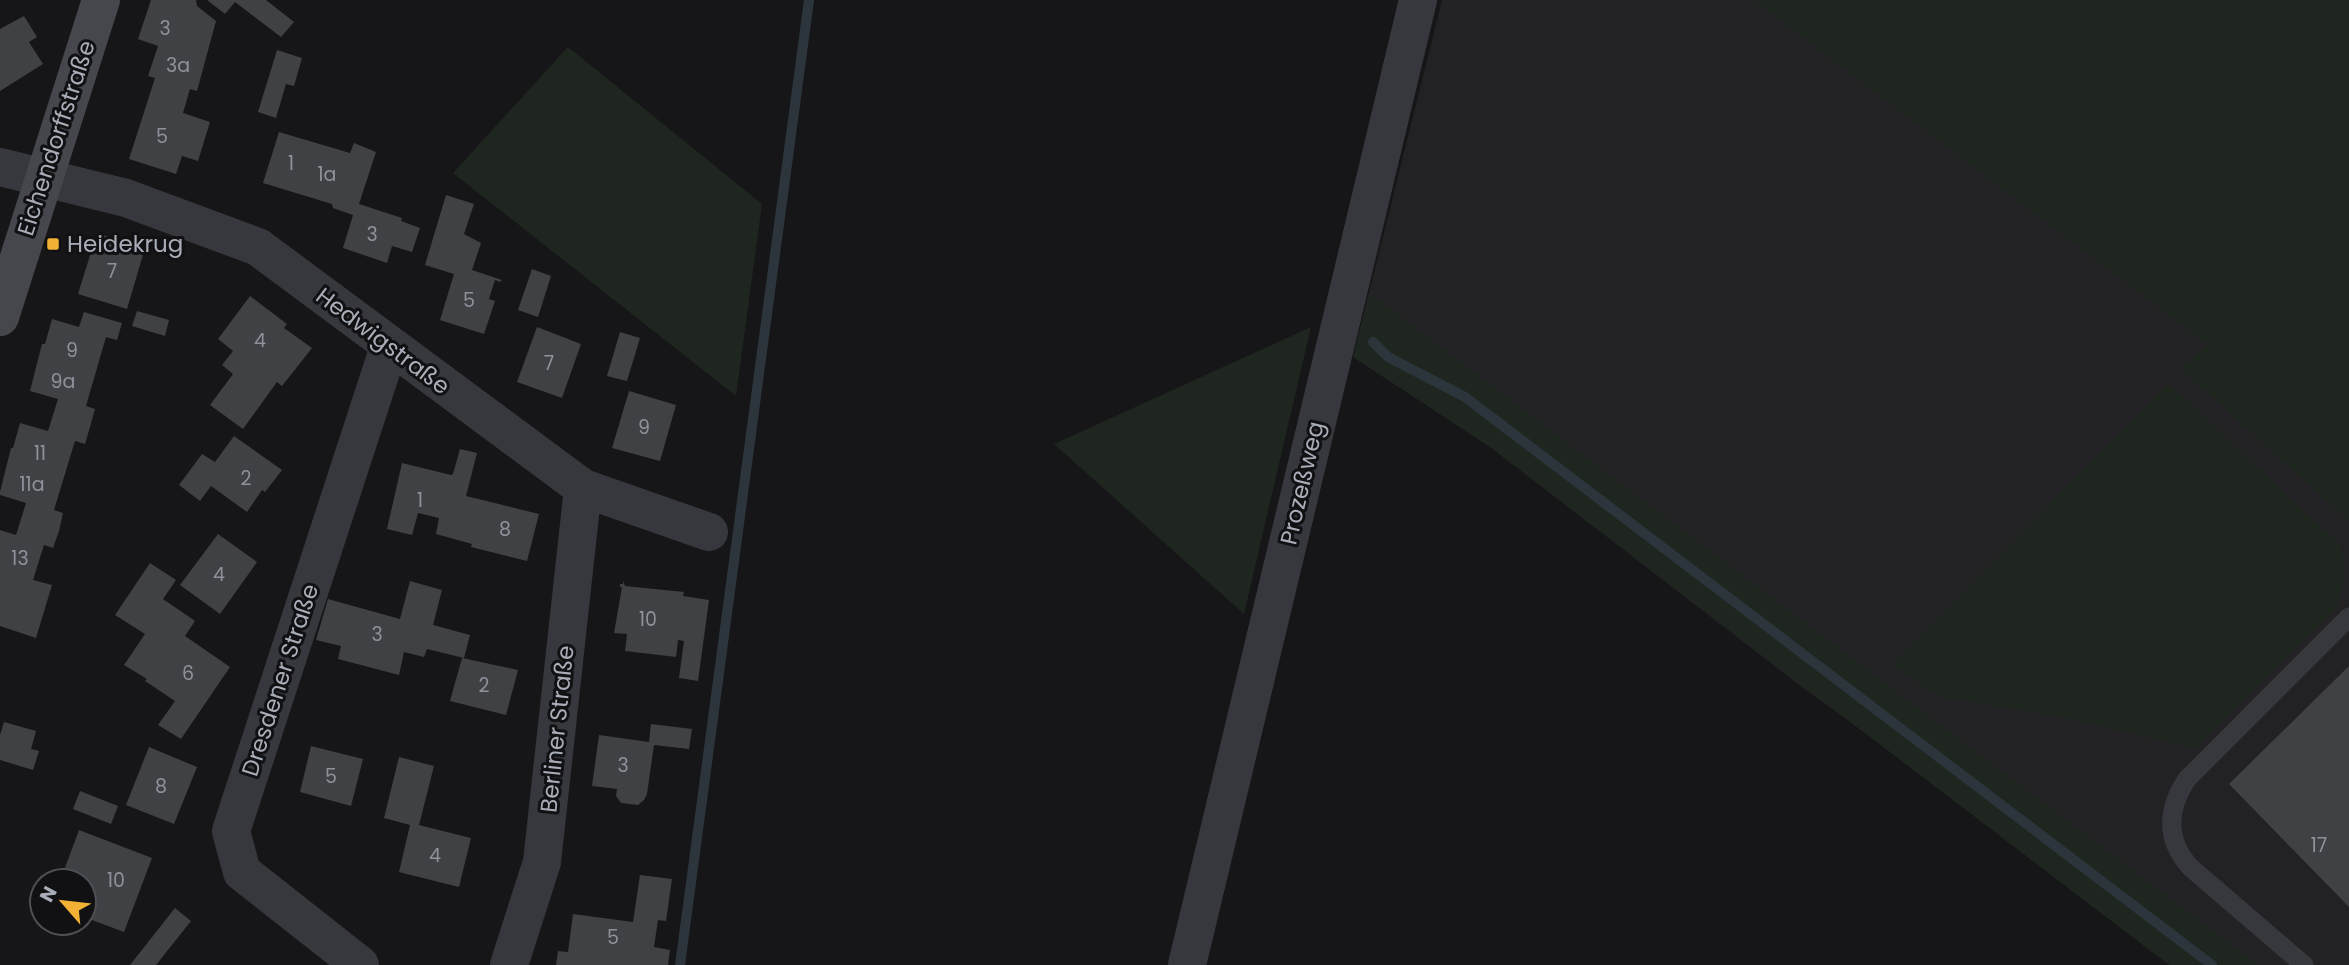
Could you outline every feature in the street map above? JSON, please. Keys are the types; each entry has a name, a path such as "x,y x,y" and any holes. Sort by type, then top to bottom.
{"street":[{"name":"Eichendorffstraße","path":"0,317 101,0"},
{"name":"Prozeßweg","path":"1186,965 1418,0"},
{"name":"Hedwigstraße","path":"0,167 125,198 258,247 583,488 709,532"},
{"name":"Dresdener Straße","path":"360,965 242,872 231,831 389,346"},
{"name":"Berliner Straße","path":"509,965 542,862 583,488"}],"lane":[{"path":"2304,965 2177,853 2172,833 2172,814 2177,794 2187,779 2349,617"}],"shaded area":[{"path":"1442,0 2349,0 2349,965 2175,965 1994,826 1807,691 1490,447 1353,357"},
{"path":"1754,0 2349,0 2349,521 2181,369 2207,344"},
{"path":"568,47 762,204 736,396 453,173"},
{"path":"1369,293 2258,965 2169,965 1490,447 1353,357"},
{"path":"1311,327 1244,614 1054,444"},
{"path":"2168,383 2341,546 2344,578 2335,610 2195,748 2062,717 1943,697 1893,665"}],"building":[{"path":"151,0 196,0 197,6 216,21 197,91 190,89 183,113 210,122 198,161 182,156 176,174 129,159 155,78 148,76 158,46 138,39"},
{"path":"207,0 266,0 294,22 281,37 235,2 225,14"},
{"path":"24,16 37,37 29,42 43,64 0,91 0,29"},
{"path":"277,50 302,58 294,86 286,84 276,118 258,112"},
{"path":"279,132 350,153 354,143 376,152 359,204 402,218 401,221 420,228 412,252 392,246 387,263 343,248 353,215 333,208 332,204 263,183"},
{"path":"446,195 474,204 464,234 481,243 472,270 502,280 495,280 489,299 495,301 484,334 440,320 454,274 425,265"},
{"path":"97,233 145,248 127,309 78,294"},
{"path":"532,269 551,276 538,317 518,310"},
{"path":"250,296 287,324 284,328 312,348 282,386 277,382 243,429 210,405 233,374 222,365 233,351 218,339"},
{"path":"137,311 169,320 165,336 132,326"},
{"path":"84,312 122,323 117,340 106,337 86,406 95,409 85,444 75,441 54,510 63,513 59,531 53,548 44,545 33,580 52,585 36,638 0,626 0,530 16,535 26,503 0,495 0,492 20,423 48,431 58,399 30,391 42,344 45,344 52,319 79,327"},
{"path":"537,327 581,344 562,398 517,382"},
{"path":"620,332 640,338 627,381 607,376"},
{"path":"629,391 676,405 660,461 612,448"},
{"path":"234,436 282,470 265,492 262,490 247,512 211,486 200,501 179,485 202,454 215,462"},
{"path":"460,449 477,453 466,496 539,514 527,561 471,547 472,544 436,534 439,518 418,513 412,535 387,529 402,463 451,475"},
{"path":"218,534 257,562 220,614 180,585"},
{"path":"150,563 176,580 163,599 195,621 185,636 230,667 181,739 158,725 175,701 124,665 145,634 115,615"},
{"path":"410,581 442,590 433,625 470,635 464,658 427,649 424,657 404,652 399,675 338,659 341,646 316,640 328,599 400,619"},
{"path":"623,581 625,586 684,592 683,596 709,600 698,681 679,678 684,641 678,640 676,657 625,651 627,634 614,633 622,587 620,584 623,584"},
{"path":"462,658 518,670 506,715 450,701"},
{"path":"2349,666 2349,907 2229,784"},
{"path":"4,722 36,731 31,749 39,751 33,770 0,760 0,735"},
{"path":"651,724 692,729 689,749 654,745 644,800 638,805 621,803 616,796 617,789 592,786 599,735 649,742"},
{"path":"311,746 363,759 351,806 300,792"},
{"path":"149,747 197,767 174,824 126,805"},
{"path":"399,757 434,766 419,825 471,838 459,887 399,872 410,825 384,818"},
{"path":"80,791 118,806 111,824 73,809"},
{"path":"79,830 152,858 124,932 98,922 98,867 65,867"},
{"path":"640,875 672,879 666,921 658,920 654,947 670,950 668,965 556,965 558,951 568,952 573,914 633,922"},
{"path":"175,908 191,921 156,965 130,965"}],"waterway":[{"path":"680,965 809,0"},
{"path":"1373,342 1388,357 1465,397 2212,965"}],"place":[{"name":"Heidekrug","path":"53,244"}]}
